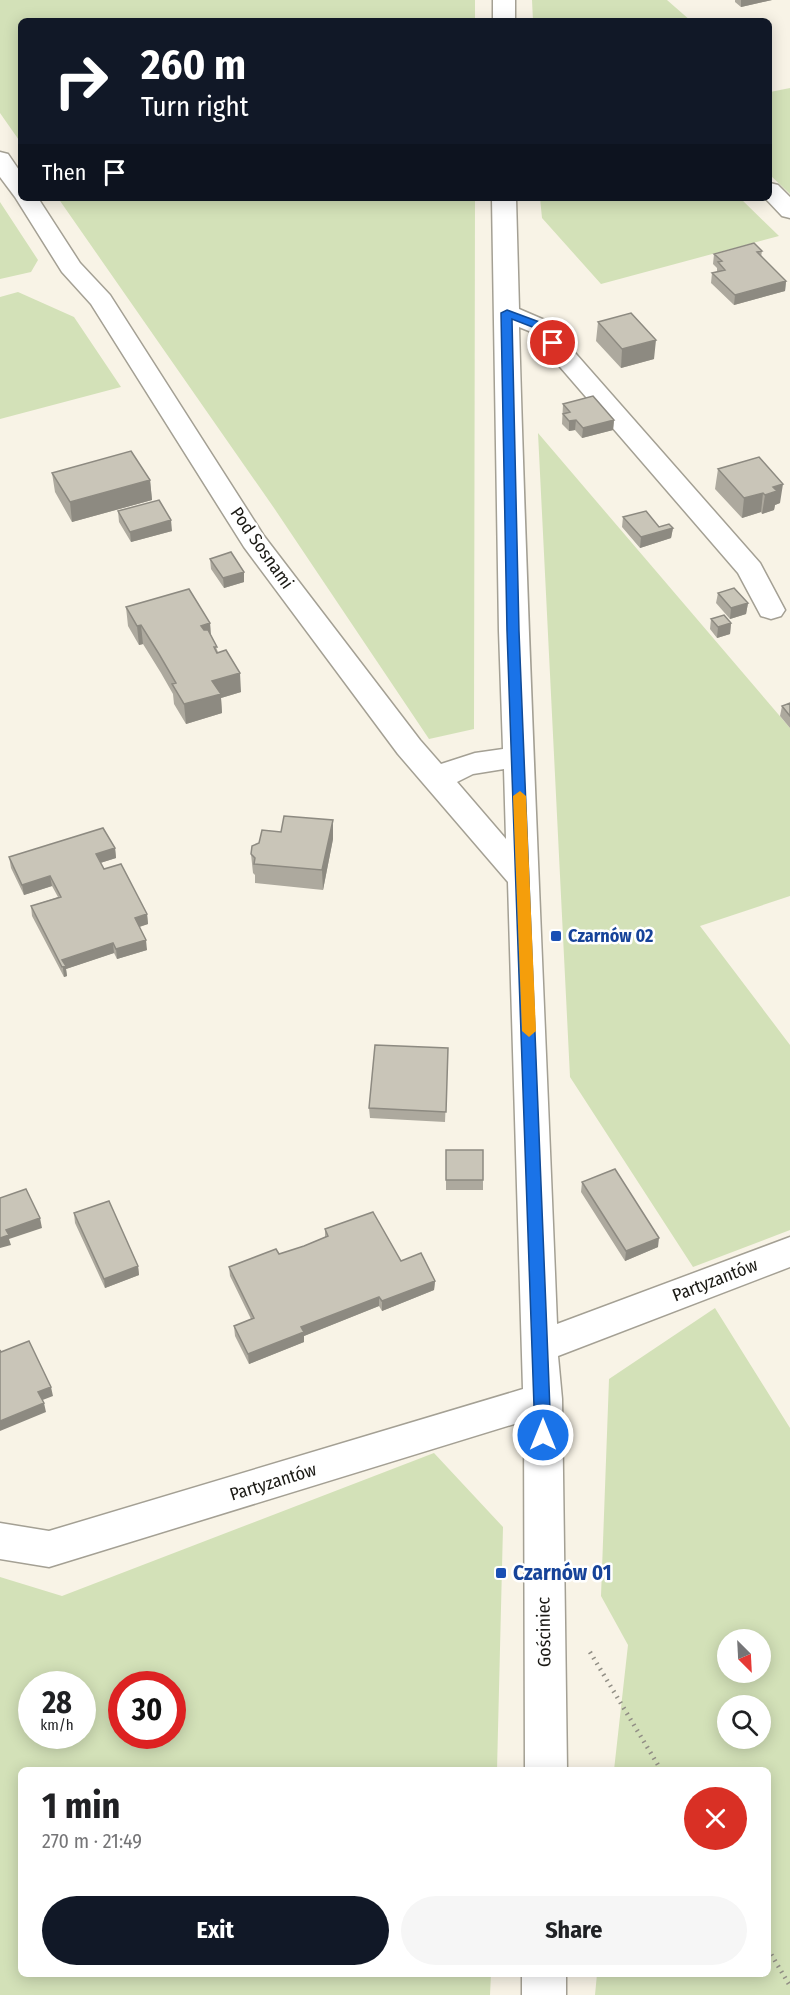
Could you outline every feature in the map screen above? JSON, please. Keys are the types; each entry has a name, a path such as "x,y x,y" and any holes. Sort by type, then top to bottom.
{"street":[{"path":"504,0 504,18"},
{"path":"0,159 18,186"},
{"path":"772,192 790,211"},
{"name":"Pod Sosnami","path":"28,201 71,267 101,300 255,541 437,782 523,879"},
{"name":"Gościniec","path":"504,201 513,631 543,1399 546,1767"},
{"path":"507,313 538,326 750,569 771,610"},
{"path":"437,782 444,774 463,766 518,757"},
{"name":"Partyzantów","path":"540,1347 790,1252"},
{"name":"Partyzantów","path":"0,1541 49,1549 543,1399"},
{"path":"544,1977 544,1995"}],"path":[{"path":"586,1645 659,1767"},
{"path":"771,1954 790,1986"}],"green space":[{"path":"0,0 475,0 475,18 18,18 18,139 0,113"},
{"path":"532,0 667,0 688,18 533,18"},
{"path":"790,88 790,194 772,177 772,92"},
{"path":"60,201 475,201 474,729 429,739 274,508"},
{"path":"540,201 743,201 779,236 601,284 542,218"},
{"path":"0,202 38,260 31,272 0,279"},
{"path":"18,292 74,317 121,387 0,419 0,297"},
{"path":"538,433 790,728 790,896 700,926 790,1045 790,1230 693,1267 570,1077"},
{"path":"715,1308 790,1428 790,1995 595,1995 597,1977 771,1977 771,1767 614,1767 628,1645 601,1596 609,1379"},
{"path":"434,1453 503,1527 497,1767 18,1767 18,1977 491,1977 490,1995 0,1995 0,1577 62,1596"}],"building":[{"path":"754,243 762,251 757,252 786,281 735,295 712,273 725,270 718,262 722,261 714,254"},
{"path":"631,313 656,340 622,349 598,322"},
{"path":"593,396 614,420 583,428 576,420 569,421 563,414 570,412 563,404"},
{"path":"131,451 150,480 70,502 52,473"},
{"path":"759,457 783,484 773,487 777,491 744,498 718,469"},
{"path":"159,500 171,520 130,532 118,511"},
{"path":"646,511 659,527 669,524 673,528 641,537 623,517"},
{"path":"231,552 244,572 223,578 210,559"},
{"path":"734,588 748,603 731,608 718,593"},
{"path":"189,589 210,623 201,626 204,630 208,630 217,647 214,647 217,653 226,650 240,673 212,681 221,694 184,704 172,684 176,683 159,654 141,625 137,626 126,607"},
{"path":"724,615 731,623 718,627 711,619"},
{"path":"790,703 790,716 782,706"},
{"path":"284,816 333,820 322,870 254,864 255,858 251,854 252,846 259,843 262,830 281,832"},
{"path":"103,828 115,848 96,854 104,869 121,864 147,914 135,918 146,940 116,949 113,943 62,960 66,966 62,967 31,906 61,897 50,876 22,885 9,857"},
{"path":"375,1045 448,1048 446,1112 369,1108"},
{"path":"446,1150 483,1150 483,1180 446,1180"},
{"path":"615,1169 659,1238 626,1251 582,1182"},
{"path":"26,1189 40,1218 6,1230 9,1235 0,1238 0,1198"},
{"path":"109,1201 138,1266 104,1279 74,1213"},
{"path":"373,1212 401,1261 421,1253 435,1281 382,1301 379,1297 301,1327 304,1332 248,1354 234,1326 254,1318 229,1267 276,1249 279,1254 304,1246 328,1236 325,1229"},
{"path":"29,1341 51,1387 38,1392 44,1403 0,1421 0,1350 1,1352"}],"slow traffic":[{"path":"520,796 529,1031"}],"place":[{"name":"Czarnów 02","path":"556,936"},
{"name":"Czarnów 01","path":"501,1573"}],"route":[{"path":"543,1435 513,631 507,313 526,319 538,326 553,343"}]}
